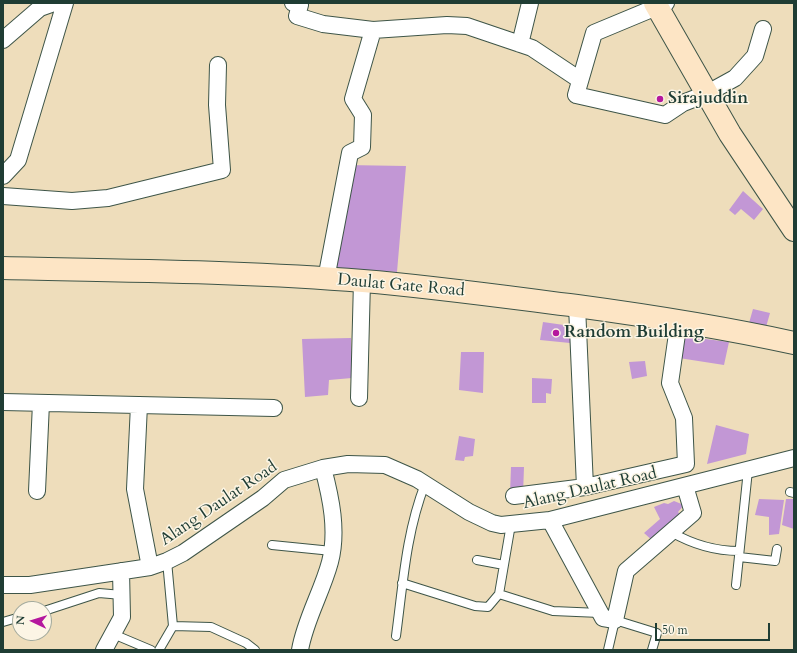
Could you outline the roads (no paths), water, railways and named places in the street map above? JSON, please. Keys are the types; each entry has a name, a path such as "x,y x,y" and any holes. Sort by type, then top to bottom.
{"main road":[{"path":"659,4 706,94 738,146 794,230"},
{"name":"Daulat Gate Road","path":"3,268 362,281 514,297 678,320 794,343"}],"street":[{"path":"3,40 40,8 54,3"},
{"path":"3,176 18,160 65,3"},
{"path":"293,3 300,5 297,16 323,24 373,30 447,25 467,26 532,48 580,80"},
{"path":"520,44 530,3"},
{"path":"659,4 594,33 576,95 665,115 683,103 706,94 735,78 755,56 763,29"},
{"path":"326,279 350,153 362,147 363,115 353,99 373,30"},
{"path":"3,196 72,201 108,198 222,170 217,105 218,65"},
{"path":"359,398 362,281"},
{"path":"577,306 585,487"},
{"path":"514,496 585,487 686,464 684,418 670,383 678,320"},
{"path":"3,402 274,408"},
{"path":"38,491 41,403"},
{"path":"139,405 135,489 150,567"},
{"name":"Alang Daulat Road","path":"3,585 30,585 121,572 150,567 167,561 183,553 263,498 284,480 323,468 348,464 385,465 425,484 469,512 492,523 511,524 550,520 794,458"},
{"path":"300,650 330,562 332,551 334,535 330,494 323,468"},
{"path":"550,520 603,618 615,620 626,570 693,513 684,486"},
{"path":"104,650 122,617 121,572"}],"lane":[{"path":"736,585 748,470"},
{"path":"396,636 410,533 416,506 425,484"},
{"path":"402,583 475,606 488,607 499,594 511,524"},
{"path":"671,532 685,540 709,548 775,561 777,549"},
{"path":"272,545 332,551"},
{"path":"476,560 504,565"},
{"path":"160,650 173,626 167,561"},
{"path":"52,608 99,593 122,595"},
{"path":"499,594 553,611 600,613"},
{"path":"609,650 615,620 657,633 652,650"},
{"path":"173,626 211,627 246,643 255,650"},
{"path":"113,634 151,650"}],"place":[{"name":"Sirajuddin","path":"660,99"},
{"name":"Random Building","path":"556,333"}]}
